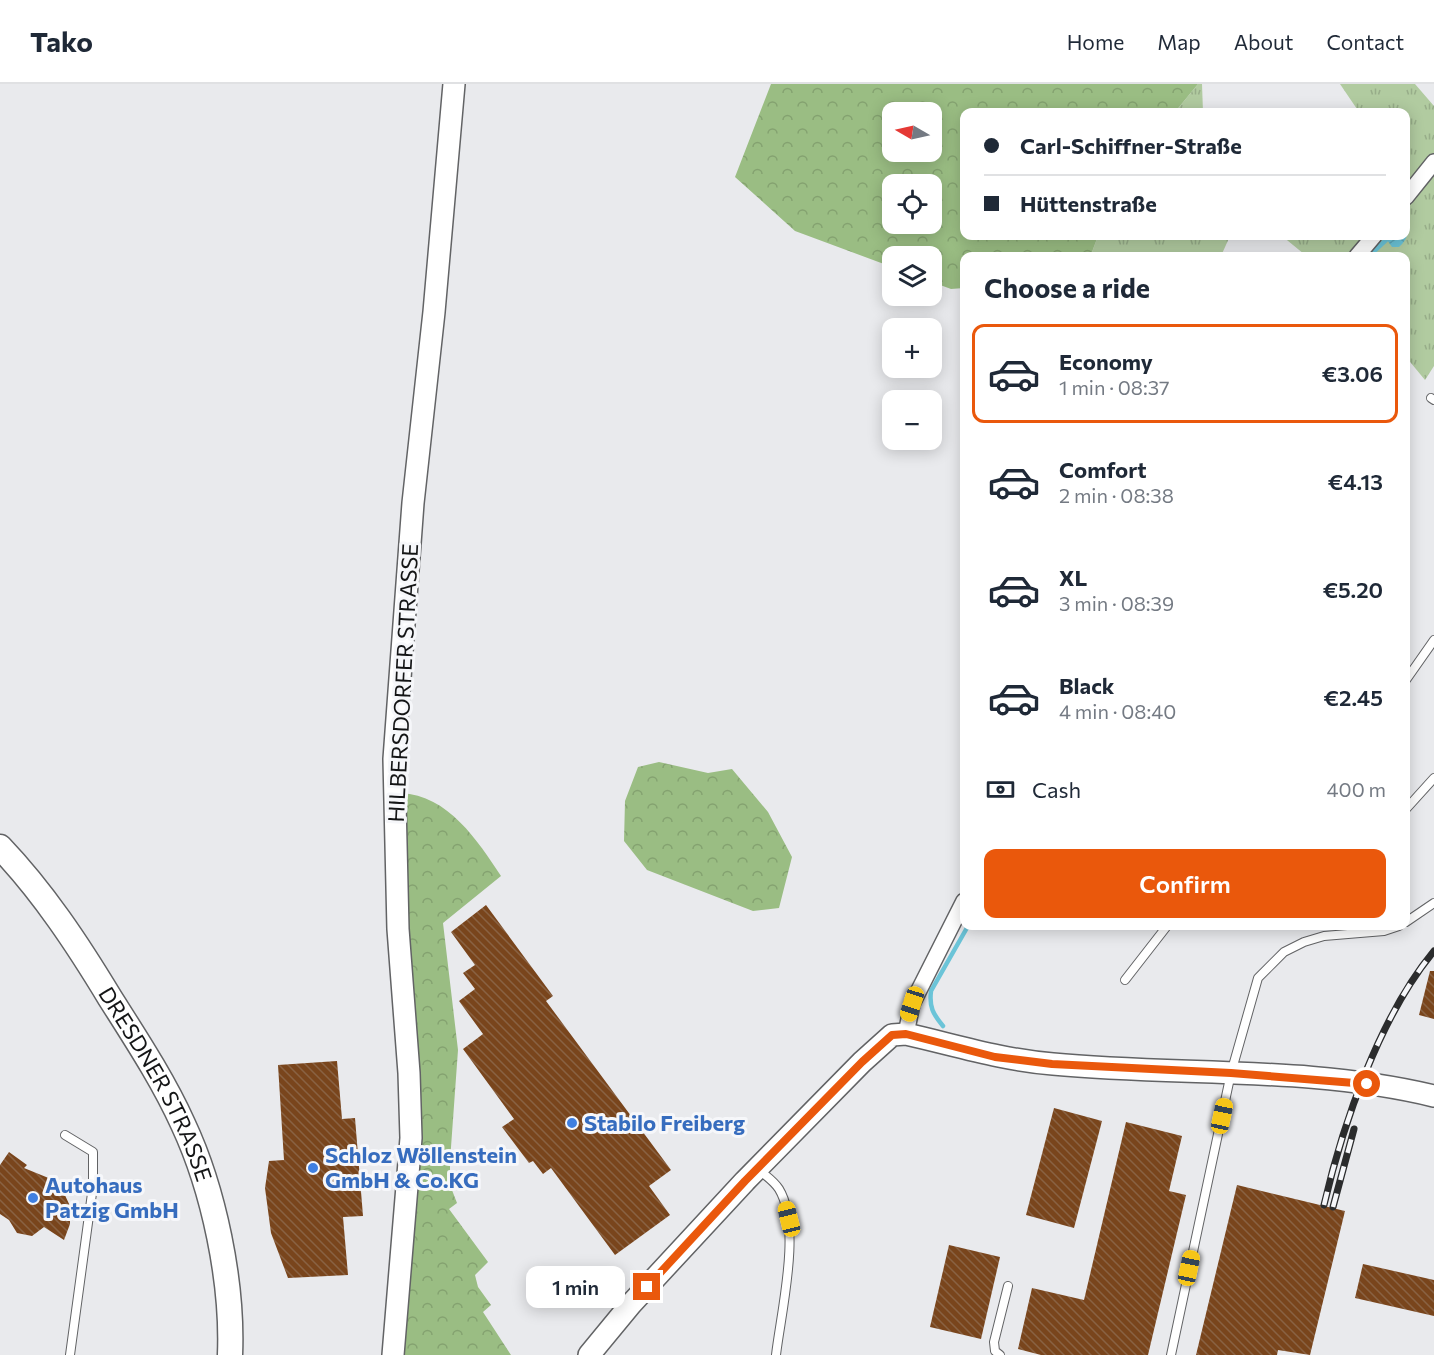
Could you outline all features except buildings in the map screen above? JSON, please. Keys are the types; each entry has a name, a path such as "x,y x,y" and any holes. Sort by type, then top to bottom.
{"main road":[{"name":"HILBERSDORFER STRASSE","path":"393,1355 411,1138 410,1073 401,998 394,759 413,503 434,312 454,84"},
{"name":"DRESDNER STRASSE","path":"0,847 21,868 88,962 145,1054 184,1125 201,1173 221,1244 231,1323 230,1355"},
{"path":"590,1355 631,1304 758,1169 892,1035 906,1034 995,1057 1052,1064 1231,1073 1367,1084 1434,1096"}],"street":[{"path":"1410,192 1434,162"},
{"path":"1360,252 1371,240"},
{"path":"906,1034 912,1004 960,909"}],"lane":[{"path":"1410,674 1434,640"},
{"path":"1410,805 1434,778"},
{"path":"1410,919 1434,903"},
{"path":"1125,980 1164,930"},
{"path":"1171,1355 1231,1073 1258,978 1269,964 1284,952 1324,936 1387,930"},
{"path":"65,1135 93,1152 93,1186 70,1355"},
{"path":"758,1169 779,1189 789,1219 788,1257 776,1355"},
{"path":"1000,1355 995,1351 994,1342 1008,1286"}],"green space":[{"path":"771,84 1198,84 1178,108 960,108 960,240 1096,240 1092,252 960,252 960,288 951,289 942,286 942,246 882,246 882,263 795,231 735,177"},
{"path":"1198,84 1202,84 1203,108 1178,108"},
{"path":"1340,84 1415,84 1434,106 1434,366 1425,380 1410,362 1410,252 1302,252 1287,240 1410,240 1410,108 1356,108"},
{"path":"1096,240 1228,240 1223,252 1092,252"},
{"path":"659,762 708,773 732,769 768,812 792,857 779,908 753,911 647,870 624,841 625,801 638,767"},
{"path":"401,793 418,796 447,811 472,835 501,876 443,923 458,1050 450,1161 450,1185 457,1203 449,1209 488,1262 475,1275 478,1287 491,1305 483,1312 511,1355 402,1355 405,940"}],"water":[{"path":"1387,240 1405,240 1399,247 1392,247"}],"waterway":[{"path":"1373,252 1386,240"},
{"path":"943,1026 932,1010 931,991 966,930"}],"railway":[{"path":"1324,1205 1353,1106 1380,1038 1415,977 1434,951"},
{"path":"1333,1207 1354,1129"}],"place":[{"name":"Stabilo Freiberg","path":"572,1123"},
{"name":"Schloz Wöllenstein GmbH & Co.KG","path":"313,1168"},
{"name":"Autohaus Patzig GmbH","path":"33,1198"}],"route":[{"path":"647,1287 745,1181 862,1062 892,1035 906,1034 995,1057 1052,1064 1148,1071 1231,1073 1367,1084"}]}
